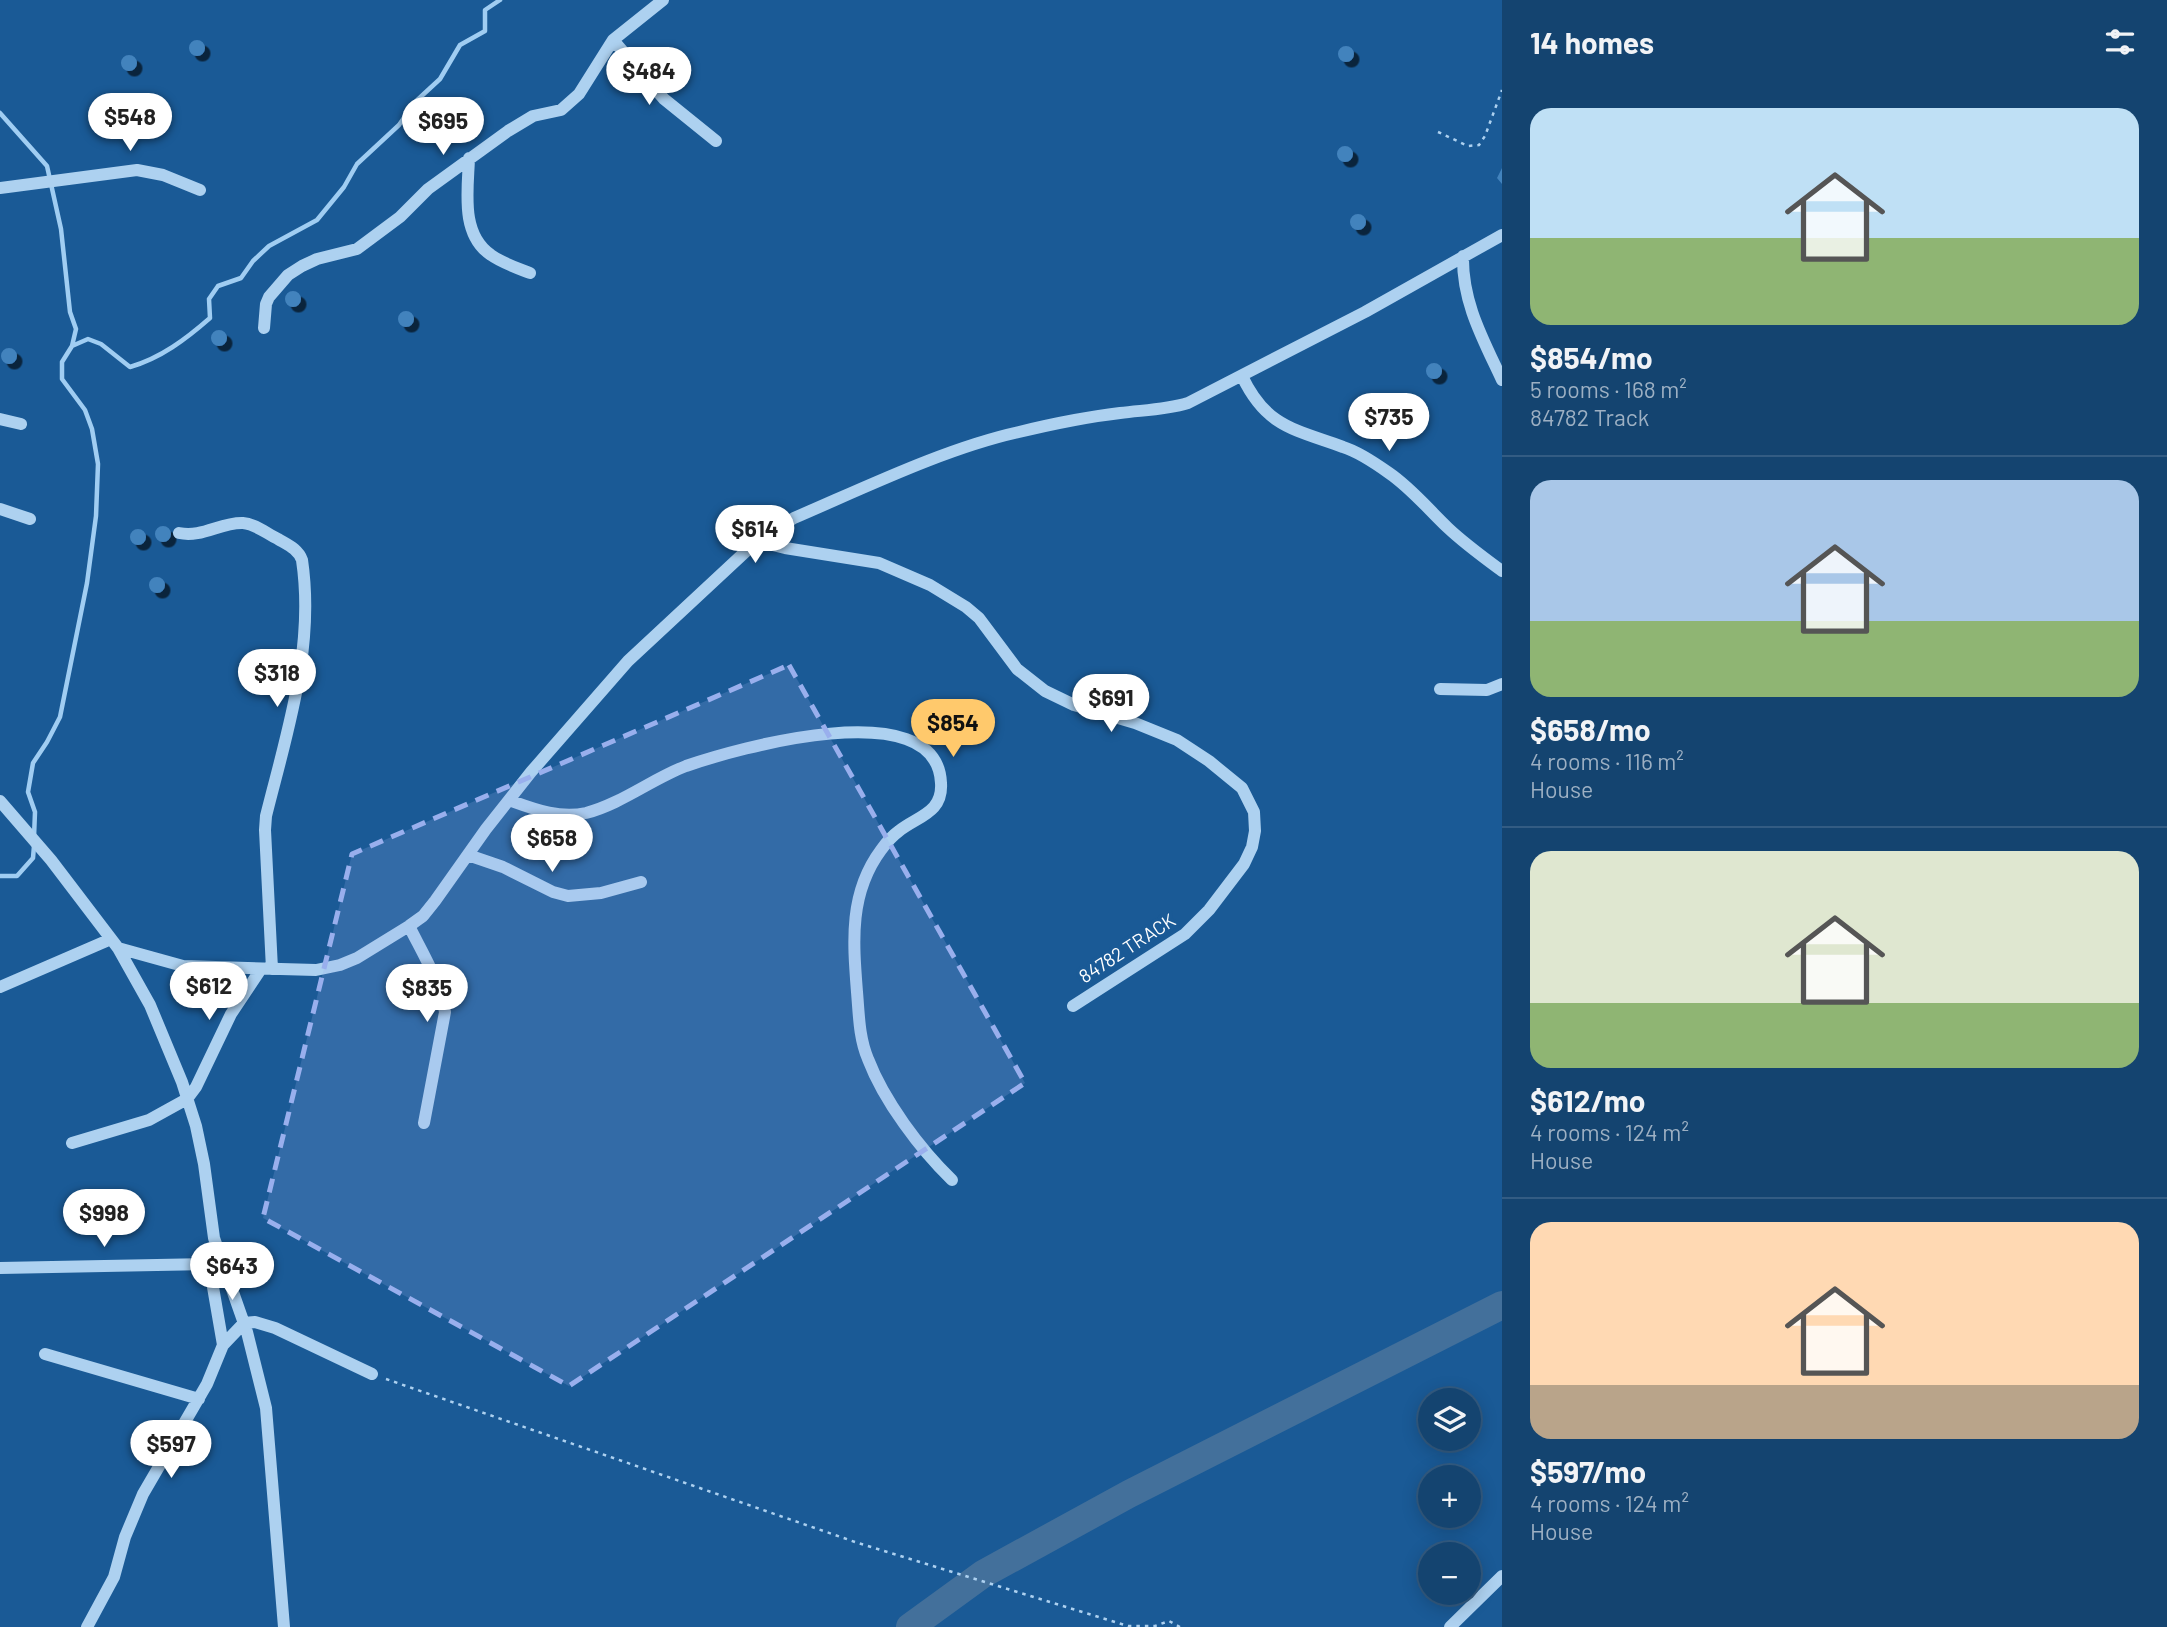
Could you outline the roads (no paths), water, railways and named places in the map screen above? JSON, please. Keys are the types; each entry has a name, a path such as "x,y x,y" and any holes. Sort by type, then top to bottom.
{"street":[{"path":"264,328 264,312 269,297 288,275 317,259 357,249 400,217 428,188 469,158 533,116 553,113 569,103 587,83 613,40 663,0"},
{"path":"613,40 664,99 716,141"},
{"path":"469,158 468,216 477,241 491,255 530,273"},
{"path":"0,188 137,170 163,175 200,190"},
{"path":"0,987 115,944 183,966 316,971 357,958 409,926 429,908 509,800 589,703 628,661 757,541 794,517 960,450 1016,432 1082,419 1173,408 1205,395 1408,289 1502,235"},
{"path":"1463,256 1462,276 1469,308 1502,380"},
{"path":"1242,376 1257,403 1275,420 1313,438 1345,447 1391,474 1464,543 1502,571"},
{"path":"0,419 21,424"},
{"path":"0,509 30,519"},
{"path":"72,1143 149,1120 187,1098 196,1087 232,1014 267,969 265,830 301,667 304,639 302,560 296,550 244,523 195,534 179,533"},
{"name":"84782 TRACK","path":"757,541 879,563 930,585 967,607 979,618 1017,668 1045,691 1074,705 1135,723 1177,740 1209,761 1242,788 1254,812 1252,847 1244,864 1209,910 1185,934 1073,1006"},
{"path":"1440,690 1487,690 1502,684"},
{"path":"509,800 555,814 583,813 601,808 689,765 778,741 849,731 890,734 907,739 931,755 941,777 939,800 933,810 900,829 890,839 867,874 854,918 854,951 860,1032 868,1060 921,1147 952,1180"},
{"path":"0,801 51,860 115,944 150,1005 187,1098 204,1164 214,1238 223,1345"},
{"path":"468,855 503,867 553,892 568,896 601,893 641,883"},
{"path":"409,926 435,977 443,997 445,1012 424,1123"},
{"path":"0,1268 215,1263"},
{"path":"215,1263 244,1323 266,1408 284,1627"},
{"path":"87,1627 114,1577 125,1537 143,1494 199,1399 223,1345 244,1323 255,1322 275,1328 372,1374"},
{"path":"44,1354 199,1399"},
{"path":"1450,1627 1502,1576"}],"waterway":[{"path":"72,346 88,339 101,344 130,367 163,353 192,333 210,318 209,299 218,286 241,278 253,261 269,246 317,220 344,187 357,164 399,125 414,103 440,79 460,45 485,31 485,10 500,0"},
{"path":"0,113 47,166 61,229 70,312 76,329 72,346 62,362 62,379 85,410 92,429 98,464 96,516 87,583 60,717 33,763 28,792 35,812 34,837"},
{"path":"0,876 17,876 33,858 34,846"},
{"path":"910,1627 983,1574 1129,1494 1502,1305"}]}
